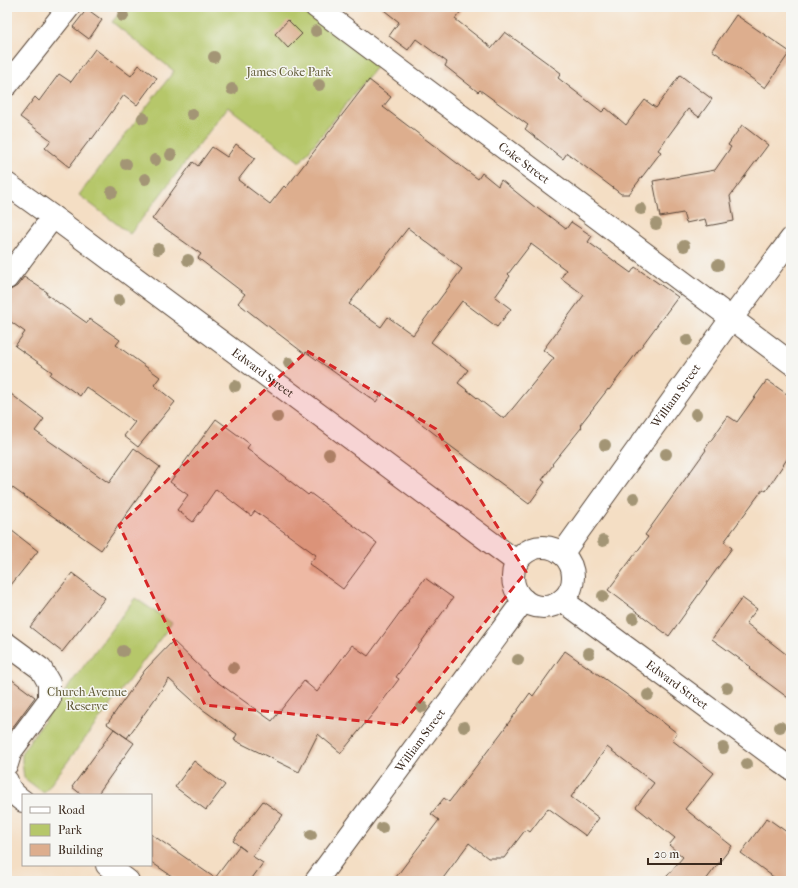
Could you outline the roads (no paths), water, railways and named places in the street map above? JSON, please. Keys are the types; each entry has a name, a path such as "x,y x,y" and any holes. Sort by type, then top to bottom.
{"street":[{"path":"7,85 69,7"},
{"name":"Coke Street","path":"316,7 791,363"},
{"name":"Edward Street","path":"7,184 518,562"},
{"path":"7,278 53,217"},
{"name":"William Street","path":"562,554 791,239"},
{"path":"544,547 554,549 562,554 569,562 573,582 569,592 562,600 553,606 543,608 532,605 517,593 513,582 513,572 518,562 524,554 534,549 544,547"},
{"name":"William Street","path":"316,881 524,600"},
{"name":"Edward Street","path":"562,600 791,770"},
{"path":"7,644 41,669 49,683 49,700 11,751 7,764"},
{"path":"7,781 8,786 22,800"},
{"path":"108,866 128,881"}],"park label":[{"name":"James Coke Park","path":"289,72"},
{"name":"Church Avenue Reserve","path":"87,699"}]}
